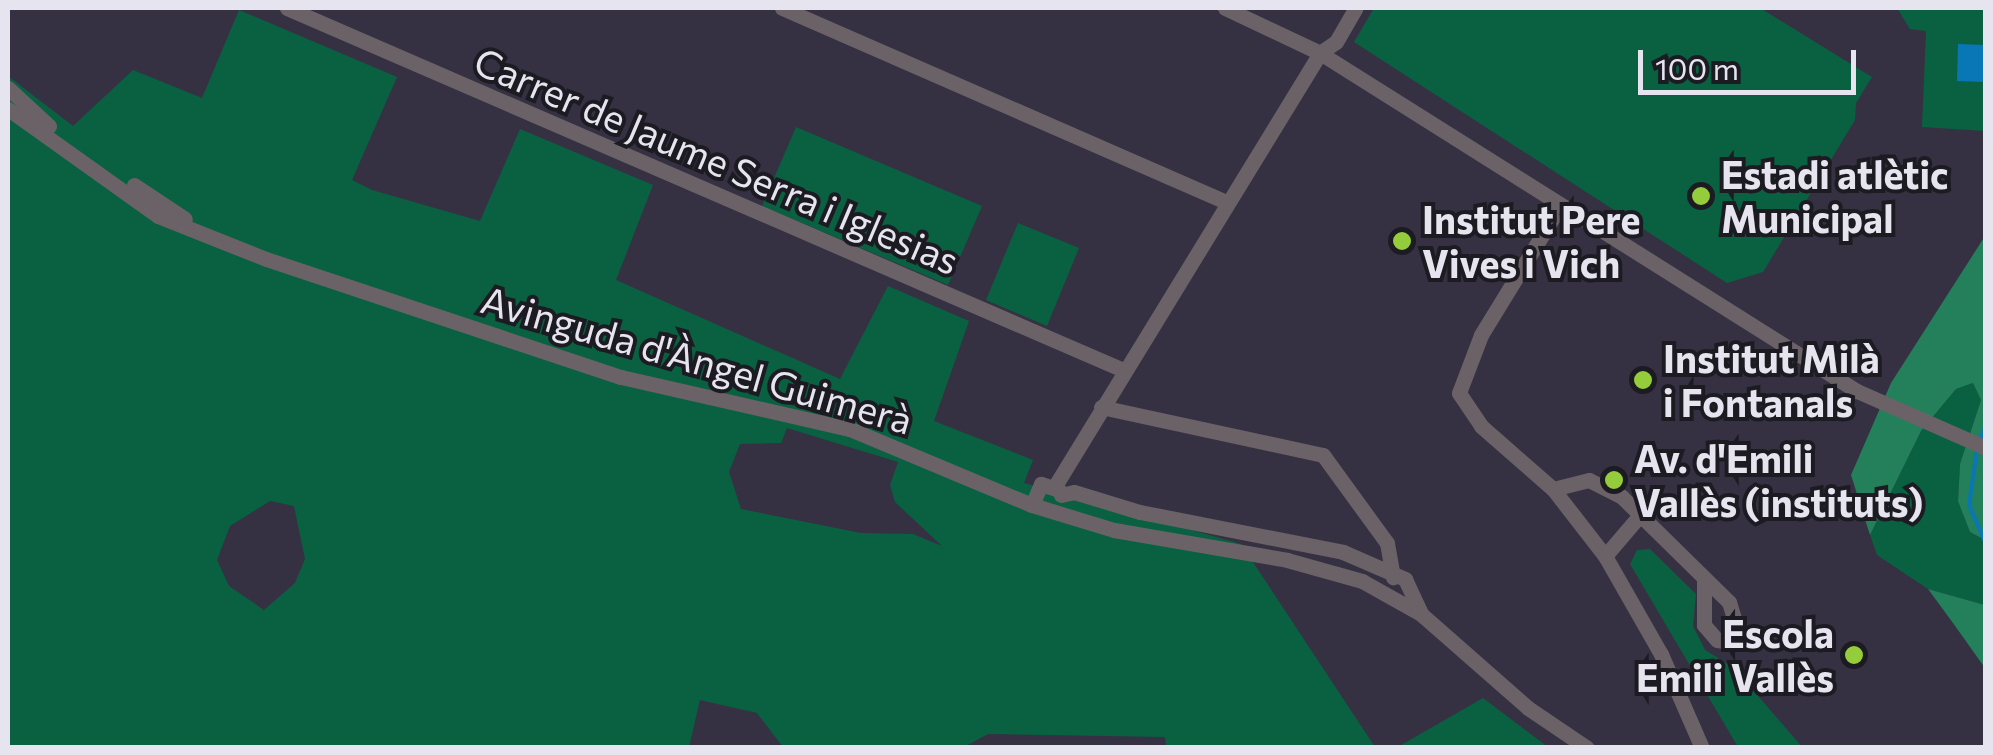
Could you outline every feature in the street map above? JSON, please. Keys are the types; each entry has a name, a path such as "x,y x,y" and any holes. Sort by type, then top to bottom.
{"street":[{"name":"Carrer de Jaume Serra i Iglesias","path":"286,8 1123,370"},
{"path":"782,8 1227,202"},
{"path":"1225,8 1320,54 1876,401 1986,448"},
{"path":"1058,514 1058,490 1100,407 1320,54 1336,42 1356,8"},
{"path":"8,88 80,149 222,244"},
{"name":"Avinguda d'Àngel Guimerà","path":"8,109 158,216 222,244 621,377 850,429 1058,514 1114,530 1287,560 1386,592 1421,614 1536,715 1586,748"},
{"path":"1560,206 1481,335 1459,393 1481,426 1553,489 1605,556 1694,724 1711,748"},
{"path":"1100,407 1323,455 1387,544 1394,574 1386,592"},
{"path":"1553,489 1589,480 1640,514 1704,579"},
{"path":"1032,505 1041,484 1140,512 1343,552 1405,579 1421,614"},
{"path":"1605,556 1640,514"},
{"path":"1694,724 1702,748"}],"green space":[{"name":"Estadi atlètic Municipal","path":"1374,8 1760,8 1872,77 1856,103 1855,120 1763,272 1727,283 1354,42"},
{"path":"1897,8 1985,8 1985,131 1922,127 1926,31 1910,29"},
{"path":"239,10 397,77 352,180 372,190 480,221 520,129 653,185 616,280 840,379 888,286 969,321 934,421 1033,460 1024,483 1241,544 1375,747 1166,748 1165,737 988,734 964,747 783,747 757,713 700,700 689,747 8,747 8,76 73,126 133,70 202,98","holes":["787,428 898,462 890,485 895,502 942,546 913,534 861,533 741,509 729,472 740,444 781,443","270,501 294,506 305,559 295,583 264,610 229,586 217,560 230,526"]},
{"path":"796,127 982,206 948,285 762,206"},
{"path":"1018,223 1079,248 1047,326 986,300"},
{"path":"1985,236 1985,540 1970,532 1958,501 1960,464 1981,400 1973,383 1956,389 1921,431 1870,535 1851,475 1891,383"},
{"path":"1973,383 1981,400 1960,464 1958,500 1970,532 1985,540 1985,605 1928,589 1877,555 1870,535 1921,431 1956,389"},
{"path":"1650,549 1696,594 1693,626 1705,650 1734,668 1802,747 1738,747 1630,564 1637,550"},
{"path":"1928,589 1985,605 1985,668 1953,623"},
{"path":"1483,698 1548,747 1396,748"}],"water":[{"path":"1958,44 1985,45 1985,82 1957,81"}],"waterway":[{"path":"1980,440 1986,426"},
{"path":"1977,449 1969,505 1986,544"}],"place":[{"name":"Estadi atlètic Municipal","path":"1701,196"},
{"name":"Institut Pere Vives i Vich","path":"1402,241"},
{"name":"Institut Milà i Fontanals","path":"1643,380"},
{"name":"Av. d'Emili Vallès (instituts)","path":"1614,480"},
{"name":"Escola Emili Vallès","path":"1854,655"}]}
